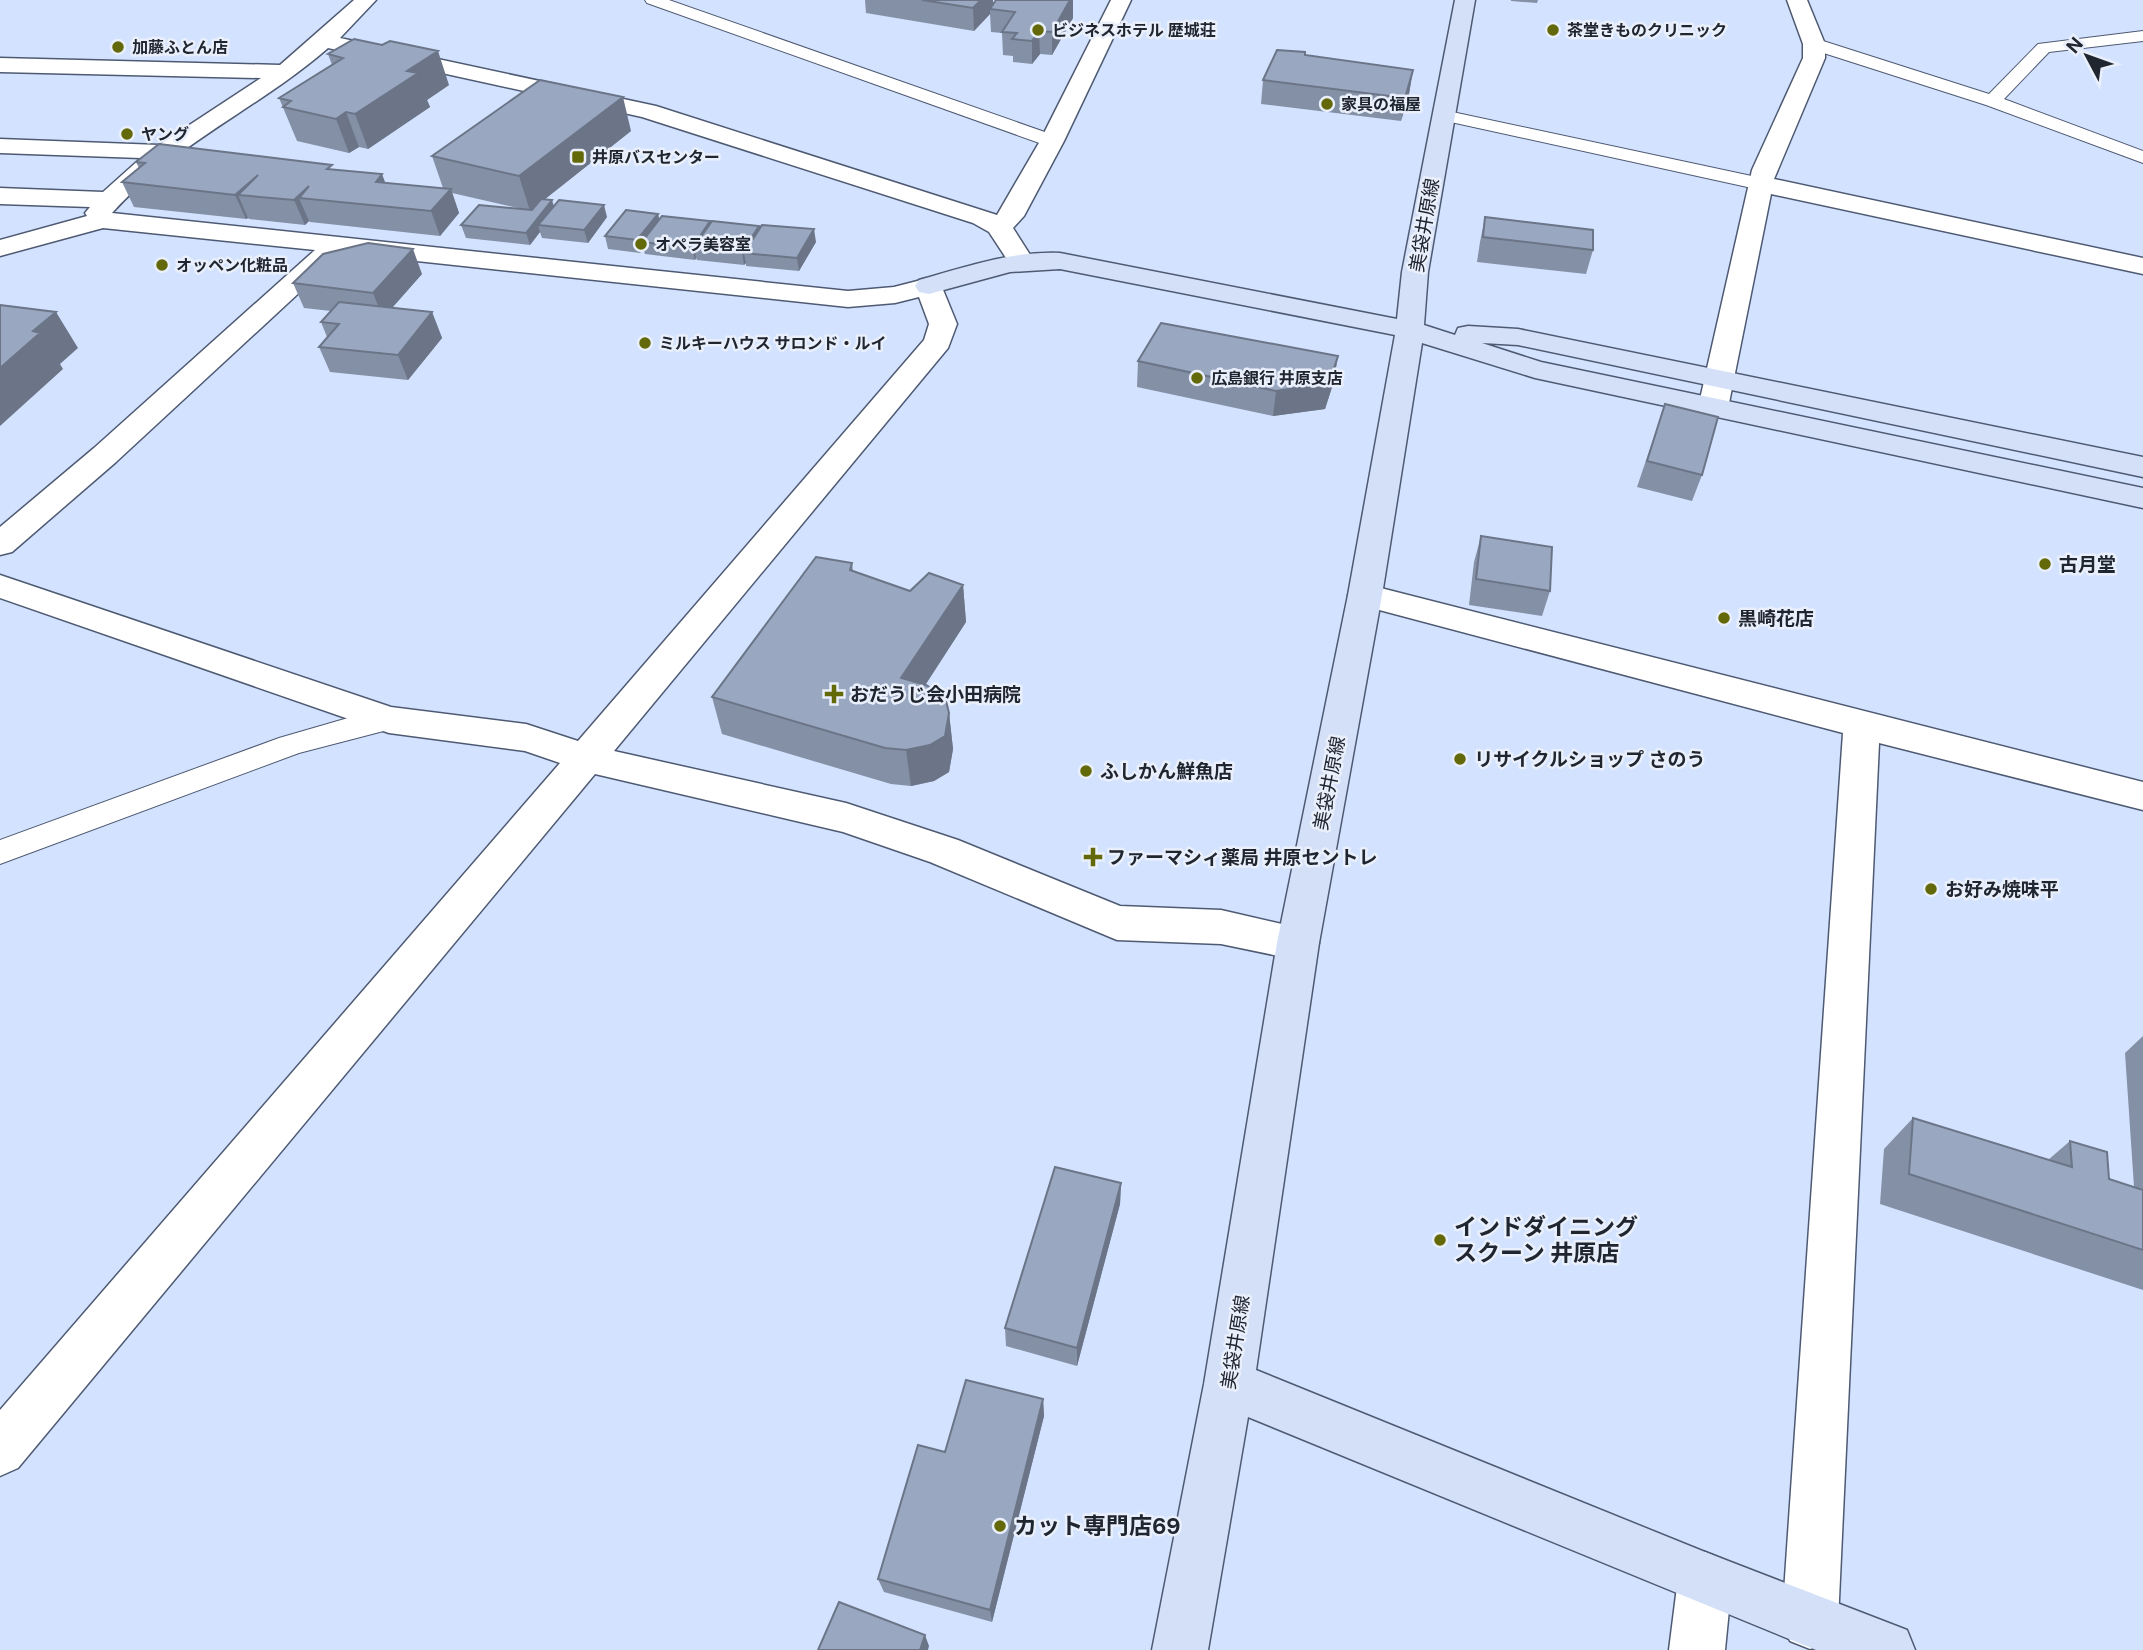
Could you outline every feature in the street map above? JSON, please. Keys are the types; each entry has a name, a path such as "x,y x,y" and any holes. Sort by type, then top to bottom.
{"main road":[{"name":"美袋井原線","path":"1180,1650 1229,1384 1298,943 1365,595 1410,330 1415,272 1465,0"},
{"path":"929,286 1040,258 1410,330 1535,369 1717,393 2143,467"},
{"path":"1717,393 2143,498"},
{"path":"1229,1384 1705,1579 1887,1650"}],"street":[{"path":"0,248 106,210 161,152 285,72 325,41 366,0"},
{"path":"999,227 1011,216 1052,141 1121,0"},
{"path":"1717,393 1761,184 1769,159 1814,58 1814,44 1797,0"},
{"path":"325,41 648,111 982,218 999,227 1021,261"},
{"path":"0,65 285,72"},
{"path":"0,146 161,152"},
{"path":"1761,184 2143,266"},
{"path":"0,196 335,246 848,299 895,295 929,286 943,324 939,342 0,1450"},
{"path":"0,544 105,455 335,246"},
{"path":"0,586 389,720 526,738 605,763 846,818 944,851 1116,923 1221,927 1298,943"},
{"path":"1365,595 2143,796"},
{"path":"1810,1621 1862,725"},
{"path":"1697,1650 1705,1579"}],"lane":[{"path":"653,0 1052,141"},
{"path":"1992,101 2044,48 2143,36"},
{"path":"1814,44 1992,101 2143,157"},
{"path":"1443,116 1761,184"},
{"path":"0,852 318,735 389,720"}],"building":[{"path":"922,0 981,0 973,8"},
{"path":"996,0 1070,0 1052,32 1039,31 1032,41 1012,39 1017,33 1002,32 1015,12 990,9"},
{"path":"354,39 382,45 390,41 438,51 407,71 418,73 355,114 346,112 336,119 283,107 291,101 279,98 343,58 328,54"},
{"path":"1277,50 1413,70 1405,98 1263,80"},
{"path":"540,80 623,97 519,176 432,156"},
{"path":"159,144 332,165 327,169 382,174 376,182 451,189 431,211 299,198 309,186 294,200 238,195 258,175 235,195 122,182 145,163 136,162"},
{"path":"541,199 552,200 526,233 461,225 479,205 532,210"},
{"path":"559,200 604,205 584,230 538,225"},
{"path":"626,210 658,214 637,240 605,236"},
{"path":"662,216 710,221 692,248 642,242"},
{"path":"1485,217 1593,230 1593,250 1483,237"},
{"path":"712,221 759,226 742,252 694,247"},
{"path":"762,225 814,229 797,258 744,253"},
{"path":"368,243 413,249 373,293 293,283 323,254"},
{"path":"339,302 432,312 398,355 319,347 339,324 321,322"},
{"path":"0,305 56,312 33,331 40,333 0,368"},
{"path":"1161,323 1338,356 1329,383 1276,391 1138,361"},
{"path":"1665,404 1718,417 1702,475 1647,461"},
{"path":"1481,536 1552,547 1550,591 1476,579"},
{"path":"816,557 852,563 850,570 910,591 929,573 963,585 901,678 926,685 945,697 949,713 945,736 930,745 906,750 885,748 712,697"},
{"path":"1913,1118 2072,1167 2070,1141 2107,1152 2109,1179 2143,1190 2143,1250 1909,1174"},
{"path":"1055,1167 1121,1183 1077,1348 1005,1328"},
{"path":"966,1380 1043,1399 990,1610 878,1579 918,1445 945,1452"},
{"path":"839,1602 925,1635 920,1650 818,1650"}],"place":[{"name":"ビジネスホテル 歴城荘","path":"1038,30"},
{"name":"茶堂きものクリニック","path":"1553,30"},
{"name":"加藤ふとん店","path":"118,47"},
{"name":"家具の福屋","path":"1327,104"},
{"name":"ヤング","path":"127,134"},
{"name":"井原バスセンター","path":"578,157"},
{"name":"オペラ美容室","path":"641,244"},
{"name":"オッペン化粧品","path":"162,265"},
{"name":"ミルキーハウス サロンド・ルイ","path":"645,343"},
{"name":"広島銀行 井原支店","path":"1197,378"},
{"name":"古月堂","path":"2045,564"},
{"name":"黒崎花店","path":"1724,618"},
{"name":"おだうじ会小田病院","path":"834,694"},
{"name":"リサイクルショップ さのう","path":"1460,759"},
{"name":"ふしかん鮮魚店","path":"1086,771"},
{"name":"ファーマシィ薬局 井原セントレ","path":"1093,857"},
{"name":"お好み焼味平","path":"1931,889"},
{"name":"インドダイニング スクーン 井原店","path":"1440,1240"},
{"name":"カット専門店69","path":"1000,1526"}]}
